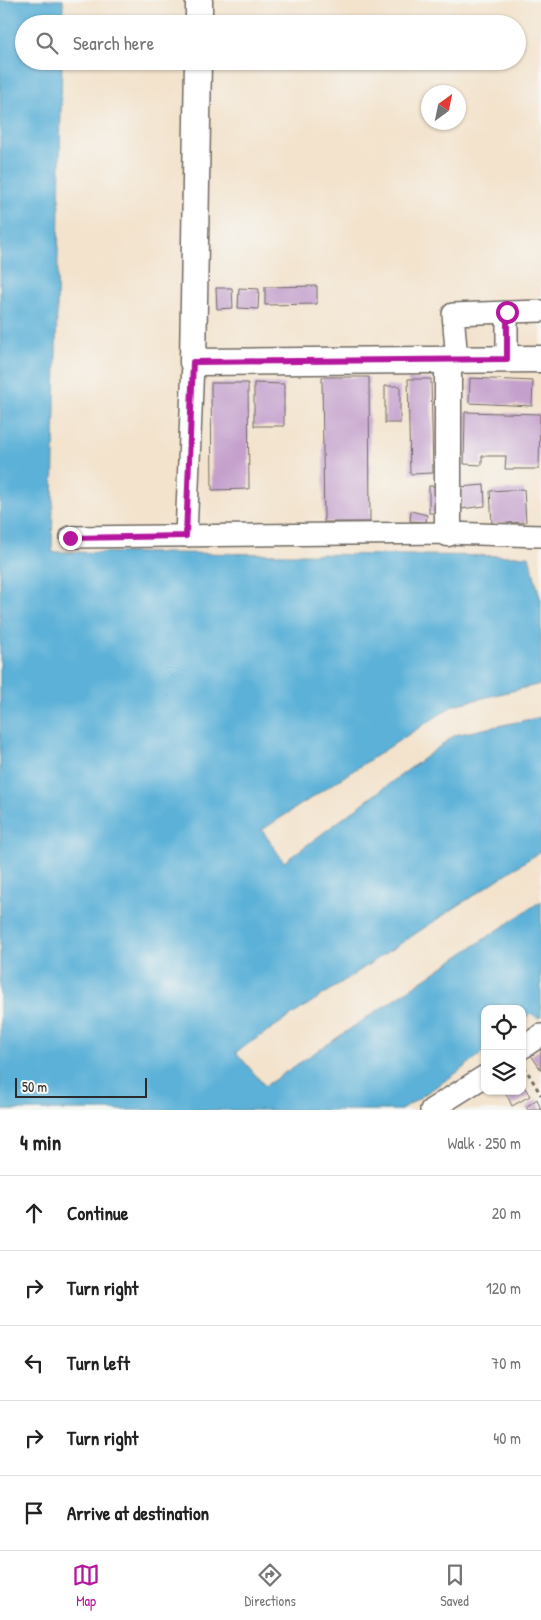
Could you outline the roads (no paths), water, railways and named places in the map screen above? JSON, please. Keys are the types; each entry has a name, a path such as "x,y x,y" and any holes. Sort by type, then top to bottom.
{"street":[{"path":"199,15 200,0"},
{"path":"186,536 193,362 198,70"},
{"path":"448,534 453,314 541,311"},
{"path":"507,312 507,359"},
{"path":"193,362 541,359"},
{"path":"70,538 448,534 541,536"},
{"path":"526,1045 541,1034"},
{"path":"432,1110 481,1079"}],"water":[{"path":"0,0 63,0 63,15 15,15 15,70 62,70 52,552 529,556 541,601 541,684 454,705 262,830 284,862 455,735 541,717 541,851 236,1052 265,1086 541,901 541,1017 538,1018 530,1014 526,1017 526,1005 481,1005 481,1054 401,1110 4,1110 0,1108"}]}
